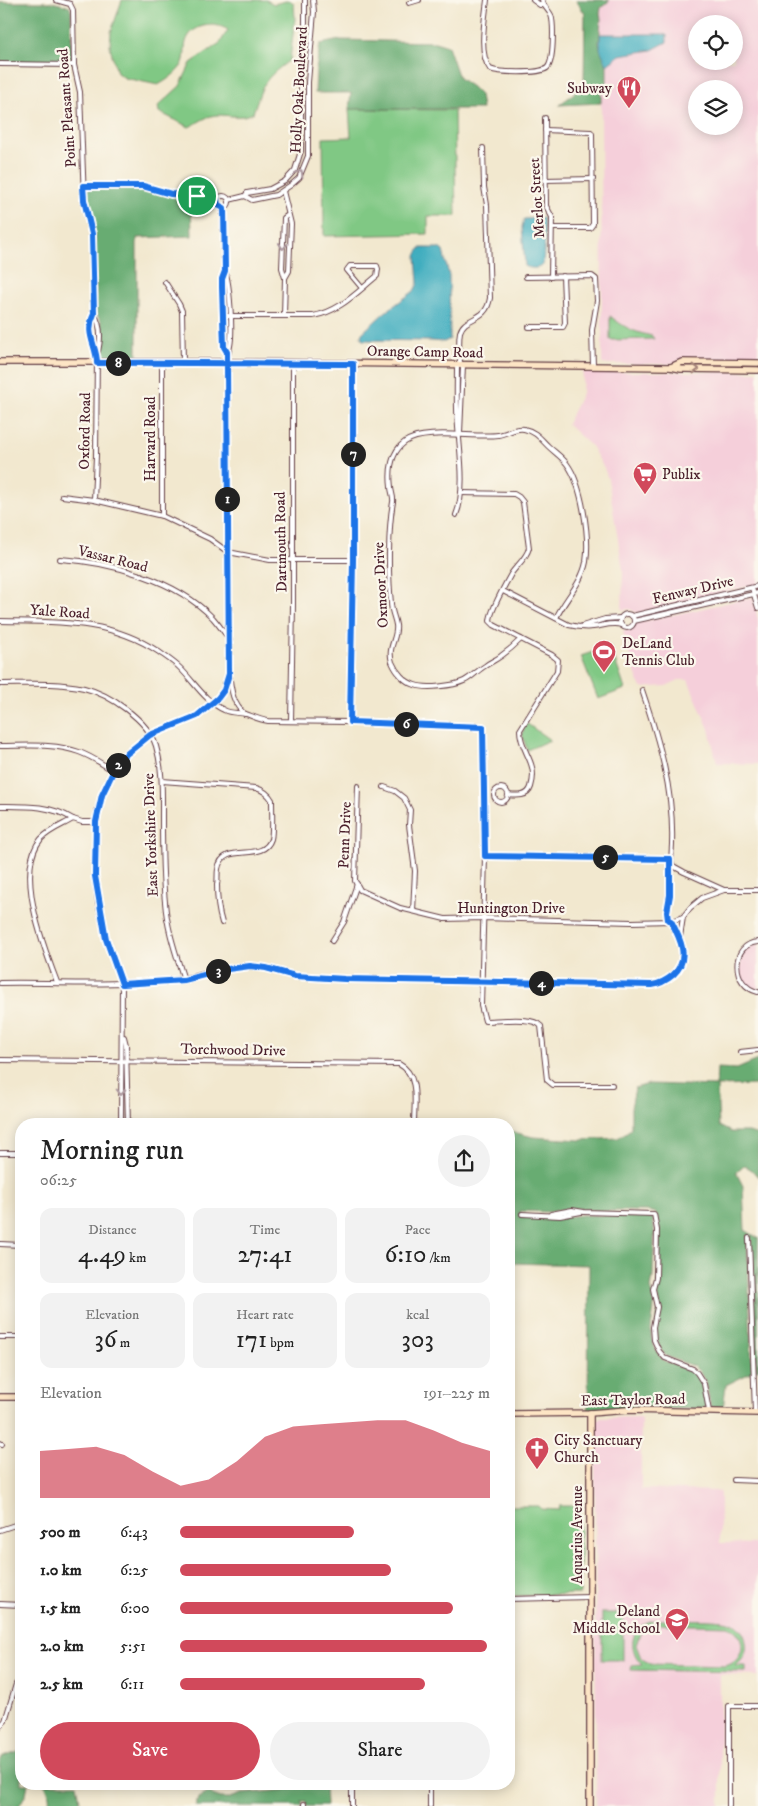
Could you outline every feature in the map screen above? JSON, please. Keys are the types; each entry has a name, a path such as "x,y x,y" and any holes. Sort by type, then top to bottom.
{"main road":[{"name":"Orange Camp Road","path":"0,362 227,362 671,367 681,369 758,370"},
{"name":"Orange Camp Road","path":"671,367 682,362 758,363"},
{"path":"0,1397 15,1397"},
{"name":"East Taylor Road","path":"515,1414 590,1413 628,1410 757,1413"},
{"name":"Aquarius Avenue","path":"590,1413 590,1806"}],"street":[{"name":"Point Pleasant Road","path":"56,0 70,4 73,10 74,65 80,92 84,200 92,234 94,314 99,322 100,342 97,363"},
{"name":"Holly Oak Boulevard","path":"83,186 143,186 171,194 217,200 223,195 230,200 245,196 247,193 270,189 285,180 295,170 302,151 301,73 305,40 305,0"},
{"name":"Holly Oak Boulevard","path":"245,196 252,200 276,195 283,191 299,178 308,156 308,82 314,12 313,0"},
{"path":"409,3 419,0"},
{"path":"487,0 483,27 484,60 490,69 502,72 538,72 549,66 552,56 552,18 542,0"},
{"path":"533,0 540,5 544,5"},
{"path":"0,64 74,65"},
{"name":"Merlot Street","path":"545,118 546,206 552,218 551,277"},
{"path":"545,130 591,132 594,179 593,224 590,228 552,228"},
{"path":"456,515 460,505 460,435 462,419 460,334 462,327 481,316 487,309 490,298 483,148"},
{"path":"545,180 594,179"},
{"path":"283,191 291,224 289,271 285,278"},
{"path":"217,200 218,205 224,208"},
{"path":"224,208 228,206 230,200"},
{"path":"224,208 225,271 228,279 230,316 230,348 227,352"},
{"path":"284,316 285,278 282,261 284,218 288,216"},
{"path":"223,316 324,315 332,311 362,288 377,276 377,266 350,266 347,270 362,288"},
{"path":"225,271 222,279 224,347 227,352 229,674 232,696 240,710 245,714"},
{"path":"529,327 563,326 565,323 563,276"},
{"path":"526,277 592,276 596,279 597,301 592,330 593,366"},
{"path":"165,282 182,311 183,362"},
{"name":"Point Pleasant Road","path":"94,314 90,321 91,342 97,355"},
{"name":"Harvard Road","path":"162,362 162,516"},
{"name":"Oxford Road","path":"94,500 97,363"},
{"name":"Dartmouth Road","path":"291,721 293,364"},
{"path":"350,722 353,560 353,364"},
{"name":"Oxmoor Drive","path":"521,639 501,657 484,666 466,681 456,684 425,687 414,685 401,677 392,661 391,643 396,627 391,605 390,581 390,513 393,498 390,483 392,461 401,446 411,439 422,436 500,435 517,428 529,430 538,435 560,454 574,475 579,487 588,545 585,564 579,581 556,618"},
{"path":"460,493 514,494 523,502 529,548 527,554 511,574 493,609 490,621 558,660 557,672 520,730 521,740 534,772 530,791 525,794 508,795"},
{"path":"62,496 94,500 162,516 210,539 228,552 270,560 353,560"},
{"name":"Vassar Road","path":"60,559 102,564 139,574 162,584 206,612 230,640"},
{"name":"Fenway Drive","path":"578,627 605,619 620,618 627,614 632,616 758,586"},
{"path":"752,588 756,593 758,608"},
{"name":"Fenway Drive","path":"503,591 578,627 617,624 627,628 634,621 756,593"},
{"path":"632,616 634,621"},
{"path":"620,618 621,625"},
{"name":"Yale Road","path":"0,621 87,624 128,635 157,651 178,666 213,702 224,710 262,720 483,727 485,856"},
{"path":"121,1118 122,984 106,939 98,902 95,876 96,822 102,795 114,770 124,756 150,735 197,716 224,690 229,674"},
{"name":"East Yorkshire Drive","path":"0,684 60,684 85,688 105,697 126,710 139,721 150,735 155,745 162,781 162,860 165,904 171,939 184,980"},
{"path":"642,690 659,741 671,800 672,843 670,895 667,912 669,921 680,937"},
{"path":"0,746 66,748 92,757 114,770"},
{"path":"162,781 256,788 270,796 272,800 271,840 259,851 236,852 227,856 220,863 218,869 217,901 222,923"},
{"name":"Penn Drive","path":"358,786 354,881 360,890"},
{"path":"384,787 395,791 404,798 410,810 408,825 415,871 413,911"},
{"path":"0,806 39,806 53,809 82,822 96,822"},
{"path":"57,982 38,925 30,874 31,860 41,839 73,819"},
{"path":"612,1085 550,1083 547,1080 541,1026 538,1022 530,1020 485,1021 480,1006 485,856 670,859"},
{"path":"670,859 673,866 724,890 758,890"},
{"name":"Penn Drive","path":"332,940 344,922 357,884"},
{"name":"Huntington Drive","path":"360,890 400,908 445,919 483,918 632,922 669,921 683,917 702,898 724,890"},
{"path":"0,983 122,984 184,980 228,969 250,966 312,978 482,983 657,984 668,980 677,972 681,965 683,951 680,937 683,917"},
{"path":"758,942 754,942 744,949 738,957 737,972 743,984 758,992"},
{"path":"123,1035 127,1060 128,1118"},
{"path":"740,1052 758,1050"},
{"name":"Torchwood Drive","path":"0,1060 399,1064 407,1068 414,1083 414,1118"},
{"path":"0,1153 15,1153"},
{"path":"522,1214 551,1214 572,1210 581,1212 654,1214 657,1230 656,1278 653,1289 657,1307 653,1326 654,1340 665,1358 697,1373 704,1384 709,1411"},
{"path":"749,1238 757,1413"},
{"path":"0,1244 15,1244"},
{"path":"0,1337 15,1338"},
{"path":"734,1480 758,1481"},
{"path":"0,1530 15,1525"},
{"path":"515,1599 590,1597"},
{"path":"0,1604 15,1605"},
{"path":"0,1726 5,1721 15,1687"},
{"path":"729,1806 729,1706 758,1706"},
{"path":"352,1790 352,1806"},
{"path":"430,1790 430,1806"}],"shaded area":[{"path":"610,0 758,0 758,360 682,360 669,364 602,364 601,88 607,81 607,65 620,55 652,50 667,42 667,35 600,34 601,8","holes":["611,316 620,324 636,333 652,336 610,339"]},
{"path":"583,372 758,372 758,584 637,613 630,609 622,610 623,570 608,479 591,446 567,424 582,393"},
{"path":"753,597 758,620 758,764 717,763 709,729 688,680 679,680 666,686 641,688 631,661 623,630 631,630 636,623"},
{"path":"758,945 758,989 744,982 740,972 741,958 745,950"},
{"name":"Deland Middle School","path":"641,1417 641,1489 720,1491 720,1543 758,1544 758,1676 720,1675 720,1806 596,1806 595,1422 601,1418"}],"green space":[{"path":"122,0 266,0 274,4 290,0 294,4 295,18 290,60 266,82 253,113 240,116 214,115 189,127 159,112 158,106 180,86 191,63 220,43 228,30 223,27 210,25 193,31 186,42 182,65 158,85 125,78 117,73 110,47 111,32"},
{"path":"576,0 610,0 601,8 600,14 599,44 607,65 607,81 601,88 601,103 559,105 573,94 584,81 585,14"},
{"path":"0,2 51,2 69,6 71,11 72,62 0,62"},
{"path":"340,40 435,42 448,46 459,78 480,95 482,109 349,109 351,93 315,93 320,44"},
{"path":"349,109 454,110 456,216 428,216 428,234 324,236 323,138 351,137"},
{"path":"128,188 175,197 191,198 192,236 137,238 137,360 99,361 103,342 101,321 96,313 95,234 85,189"},
{"path":"610,316 625,327 652,336 654,339 610,340"},
{"name":"DeLand Tennis Club","path":"610,646 625,689 598,699 581,656"},
{"path":"526,723 550,740 527,750 522,734"},
{"path":"758,1060 758,1085 717,1086 719,1126 731,1132 749,1132 758,1135 758,1177 744,1165 736,1172 743,1186 745,1230 758,1238 758,1370 756,1370 751,1236 747,1235 752,1372 726,1385 723,1409 711,1409 706,1383 699,1371 693,1366 666,1356 656,1339 655,1327 659,1306 656,1289 659,1230 656,1213 572,1208 550,1212 520,1211 521,1216 560,1218 582,1215 647,1216 653,1218 654,1246 651,1290 654,1305 651,1329 653,1343 657,1352 667,1362 694,1373 700,1381 703,1390 706,1409 628,1408 588,1411 589,1265 515,1263 515,1132 533,1137 581,1140 618,1138 631,1129 631,1108 635,1088 649,1084 716,1086 717,1068 737,1069"},
{"path":"515,1506 538,1506 541,1509 559,1510 560,1506 580,1506 580,1594 515,1596"},
{"path":"602,1613 623,1613 623,1660 602,1660"},
{"path":"657,1620 717,1620 732,1623 740,1629 745,1639 746,1652 736,1666 746,1666 746,1672 631,1670 632,1665 642,1664 634,1651 634,1637 642,1625","holes":["653,1624 728,1626 739,1635 742,1648 737,1659 725,1666 650,1664 641,1658 636,1645 641,1631"]},
{"path":"15,1753 15,1790 27,1790 19,1806 0,1806 0,1761 3,1757"},
{"path":"47,1790 78,1790 81,1806 49,1806"},
{"path":"285,1790 325,1790 326,1806 306,1806 306,1801 302,1801 302,1806 195,1806 198,1798 207,1793 221,1798 230,1798 242,1794"}],"water":[{"path":"600,34 663,34 667,35 667,42 652,50 620,55 607,65 600,49"},
{"path":"543,218 545,240 543,265 537,268 527,267 525,266 522,227 524,219"},
{"path":"420,248 439,248 443,251 449,275 450,339 444,342 363,340 361,337 362,333 384,313 414,291 418,283 416,256"}],"place":[{"name":"Subway","path":"629,109"},
{"name":"Publix","path":"645,495"},
{"name":"DeLand Tennis Club","path":"604,673"},
{"name":"City Sanctuary Church","path":"537,1470"},
{"name":"Deland Middle School","path":"677,1641"}],"route":[{"path":"197,196 181,196 143,186 83,186 84,200 92,234 94,314 90,321 91,342 97,355 97,363 198,362 227,362 260,362 353,364 353,560 350,722 483,727 485,856 670,859 668,920 671,921 680,937 683,959 677,972 668,980 652,985 312,978 286,974 258,966 250,966 228,969 184,980 122,984 106,939 98,902 95,876 96,822 102,795 114,770 124,756 150,735 197,716 218,698 224,690 229,674 230,640 227,543 227,362 227,352 224,347 222,287 225,271 224,208 218,205 217,200 197,196"}]}
